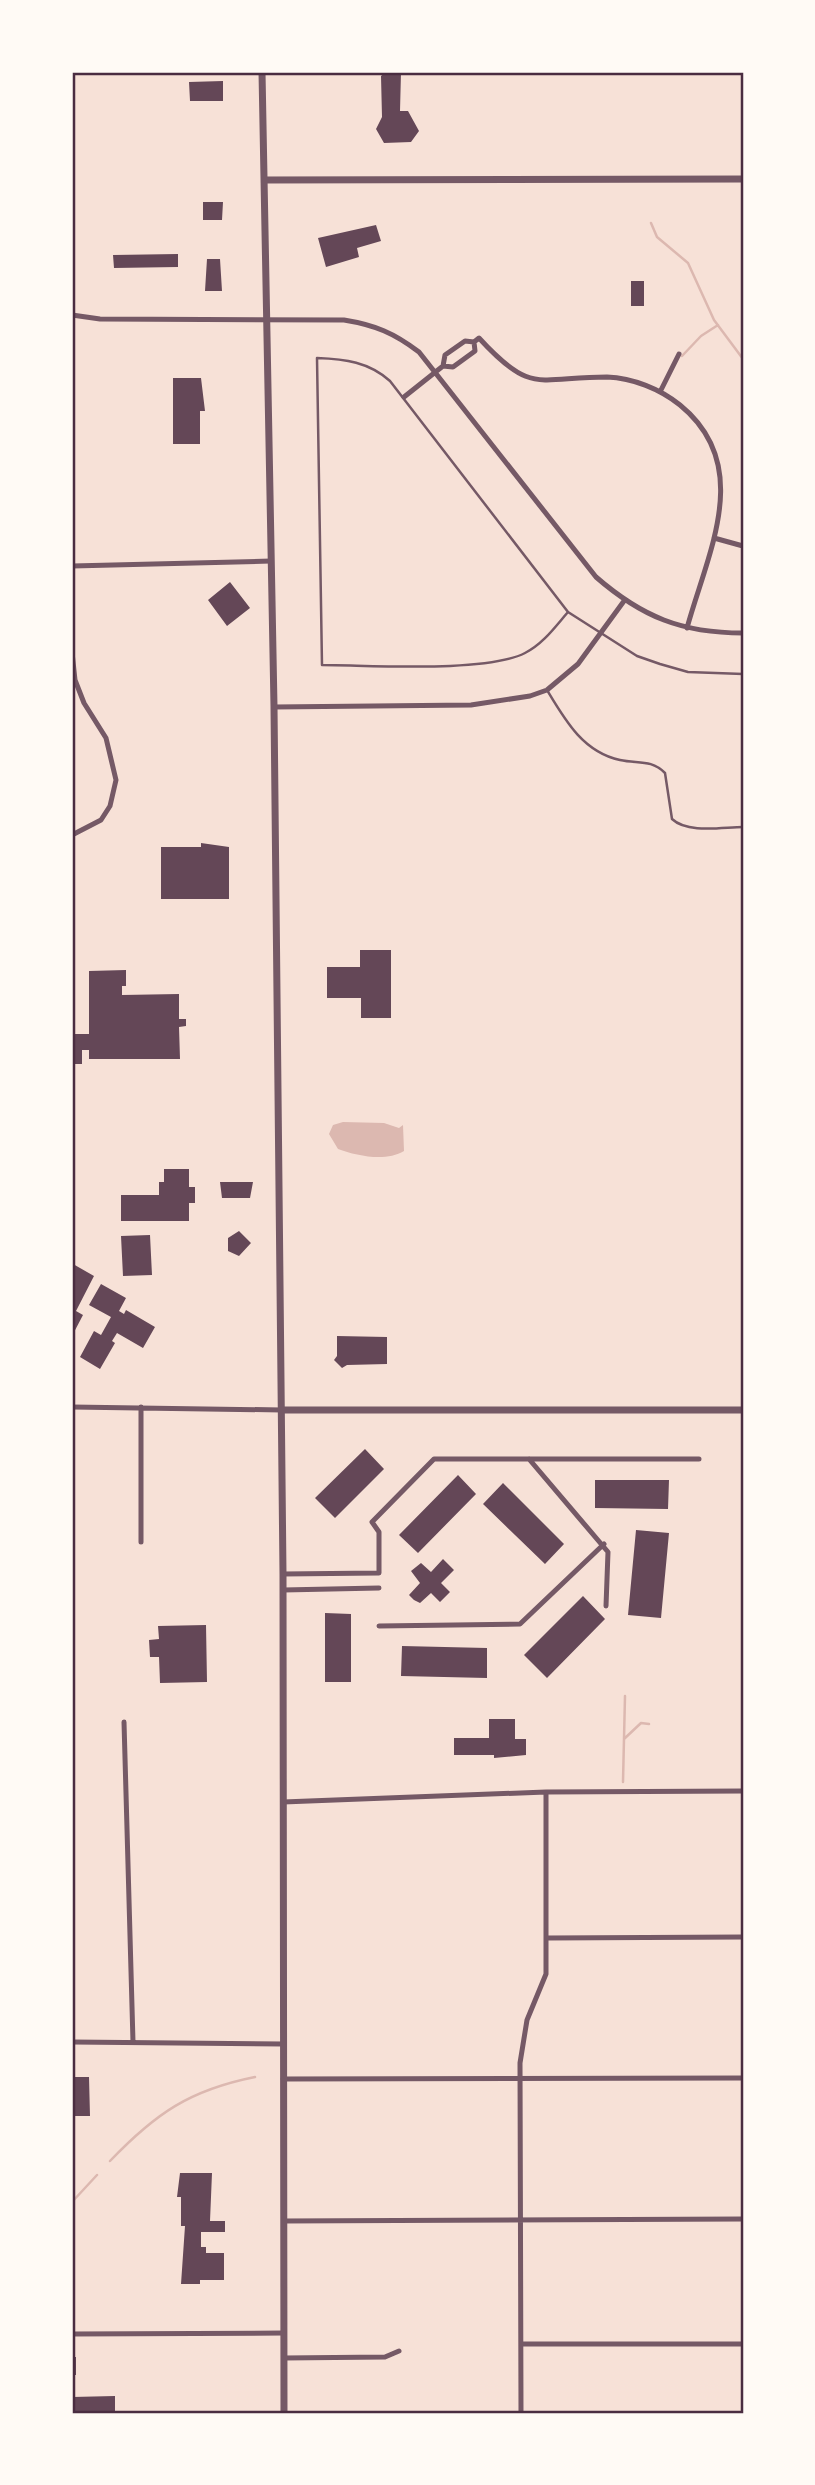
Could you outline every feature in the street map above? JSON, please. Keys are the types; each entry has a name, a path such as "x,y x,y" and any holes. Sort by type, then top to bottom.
{"street":[{"path":"262,72 264,318 274,707 282,1410 284,2413"},
{"path":"264,180 743,179"},
{"path":"72,315 100,319 344,320 374,325 396,334 419,352 596,577 624,601 650,616 687,628 743,633"},
{"path":"404,397 443,366 445,355 465,341 474,342 479,338 499,360 522,376 542,382 608,377 643,384 660,391 687,411 699,425 718,463 721,506 687,628"},
{"path":"443,366 453,367 475,351 474,342"},
{"path":"660,391 679,354"},
{"path":"714,538 743,547"},
{"path":"72,566 271,561"},
{"path":"274,707 471,705 501,702 547,690 578,664 624,601"},
{"path":"72,652 75,680 84,703 106,738 116,780 110,806 101,820 72,835"},
{"path":"72,1407 743,1410"},
{"path":"141,1407 141,1542"},
{"path":"283,1574 379,1573 379,1532 372,1522 433,1459 699,1459"},
{"path":"529,1459 604,1544 609,1554 606,1606"},
{"path":"379,1626 520,1624 604,1544"},
{"path":"283,1590 379,1588"},
{"path":"124,1722 134,2042"},
{"path":"283,1802 546,1792 743,1791"},
{"path":"521,2413 519,2077 527,2020 546,1974 546,1792"},
{"path":"548,1938 743,1937"},
{"path":"72,2042 283,2044"},
{"path":"283,2078 743,2078"},
{"path":"284,2221 743,2219"},
{"path":"72,2334 284,2333"},
{"path":"521,2344 743,2344"},
{"path":"284,2358 385,2357 399,2351"}],"lane":[{"path":"568,612 540,644 524,654 503,661 474,664 322,665 317,358 352,360 378,371 404,397 568,612 638,656 660,664 688,671 743,674"},
{"path":"547,690 579,738 597,751 619,760 651,763 665,773 672,819 677,823 688,827 743,827"}],"shaded area":[{"path":"343,1122 384,1123 399,1128 403,1125 404,1151 380,1157 362,1156 338,1149 329,1134 333,1125"}],"building":[{"path":"386,72 401,72 400,111 408,111 419,131 411,142 384,143 376,129 382,117 381,76"},
{"path":"223,81 223,101 190,101 189,82"},
{"path":"203,202 223,202 222,220 203,220"},
{"path":"376,225 381,241 357,248 359,257 326,267 318,238"},
{"path":"178,254 178,267 114,268 113,255"},
{"path":"207,259 220,259 222,291 205,291"},
{"path":"631,281 644,281 644,306 631,306"},
{"path":"173,378 201,378 205,411 200,411 200,444 173,444"},
{"path":"230,582 250,608 227,626 208,600"},
{"path":"201,843 229,847 229,899 161,899 161,847 201,847"},
{"path":"360,950 391,950 391,1018 361,1018 361,998 327,998 327,967 360,967"},
{"path":"126,970 126,986 122,986 122,995 179,994 179,1019 186,1019 186,1026 179,1027 180,1059 89,1059 89,1050 82,1050 82,1064 72,1064 72,1034 89,1034 89,971"},
{"path":"164,1169 189,1169 189,1187 195,1187 195,1203 189,1203 189,1221 121,1221 121,1195 159,1195 159,1182 164,1182"},
{"path":"220,1182 253,1182 250,1198 222,1198"},
{"path":"239,1231 251,1243 239,1256 228,1251 228,1238"},
{"path":"150,1235 152,1275 123,1276 121,1236"},
{"path":"73,1264 94,1276 76,1311 83,1315 72,1336"},
{"path":"101,1284 126,1298 119,1311 124,1314 126,1310 155,1327 143,1348 117,1333 112,1341 115,1343 100,1369 80,1357 94,1331 101,1335 111,1317 89,1305"},
{"path":"337,1336 387,1337 387,1364 347,1365 342,1368 334,1360 337,1356"},
{"path":"365,1449 384,1469 335,1518 315,1498"},
{"path":"458,1475 476,1494 418,1553 399,1535"},
{"path":"595,1480 669,1480 668,1509 595,1508"},
{"path":"503,1483 564,1544 545,1564 483,1504"},
{"path":"636,1530 669,1533 661,1618 628,1615"},
{"path":"443,1559 454,1570 441,1583 450,1592 440,1602 431,1593 420,1603 414,1600 409,1595 420,1583 411,1571 421,1563 431,1572"},
{"path":"583,1596 605,1619 547,1678 524,1655"},
{"path":"325,1613 351,1614 351,1682 325,1682"},
{"path":"206,1625 207,1682 160,1683 159,1657 150,1657 149,1640 159,1639 158,1626"},
{"path":"402,1646 487,1648 487,1678 401,1676"},
{"path":"489,1719 515,1719 515,1739 526,1739 526,1755 494,1758 494,1755 454,1755 454,1738 489,1738"},
{"path":"72,2077 89,2077 90,2116 72,2116"},
{"path":"180,2173 212,2173 210,2221 225,2221 225,2232 201,2232 201,2247 206,2247 206,2253 224,2253 224,2280 200,2280 200,2284 181,2284 185,2226 181,2226 181,2197 177,2197"},
{"path":"72,2357 76,2357 76,2375 72,2375"},
{"path":"115,2396 115,2413 72,2413 72,2397"}],"waterway":[{"path":"651,223 657,237 688,263 714,320 743,359"},
{"path":"682,356 701,336 718,325"},
{"path":"623,1782 625,1696"},
{"path":"624,1739 641,1723 649,1724"},
{"path":"110,2161 143,2129 175,2106 211,2089 255,2077"},
{"path":"72,2202 97,2175"}]}
